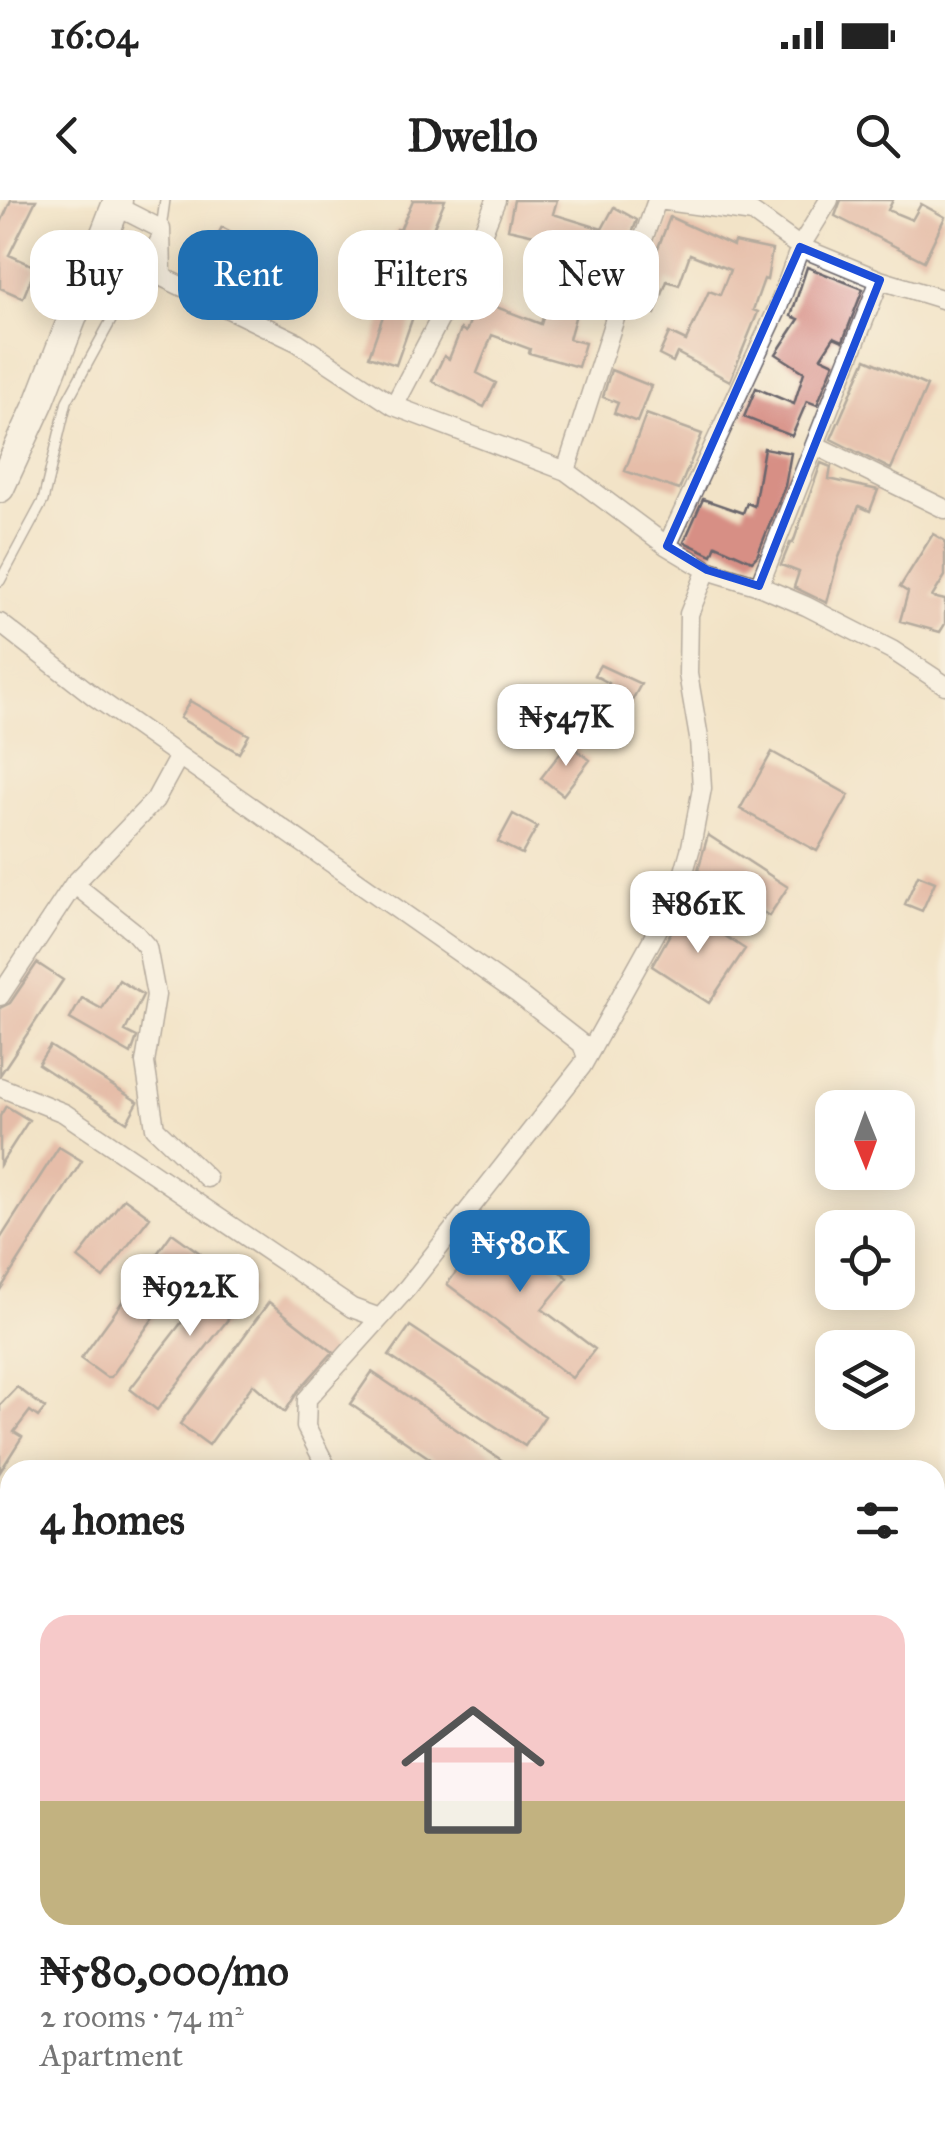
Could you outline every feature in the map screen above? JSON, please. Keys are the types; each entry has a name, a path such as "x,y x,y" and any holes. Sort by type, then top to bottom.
{"main road":[{"path":"0,488 40,401 117,203"}],"street":[{"path":"394,406 474,254 496,200"},
{"path":"566,471 658,200 753,214 800,247 880,280 945,300"},
{"path":"667,546 777,310 800,247 829,200"},
{"path":"117,203 161,230 162,277 297,342 394,406 566,471 667,546 707,570 759,586 892,650 945,685"},
{"path":"759,586 880,280"},
{"path":"815,445 945,509"},
{"path":"323,1460 306,1427 308,1399 380,1318 582,1066 678,894 692,847 702,788 699,738 688,674 689,610 707,570"},
{"path":"0,622 95,697 518,994 582,1044 586,1055"},
{"path":"0,996 74,884 154,800 178,756"},
{"path":"74,884 133,931 146,948 156,994 144,1063 155,1128 208,1178"},
{"path":"0,1087 64,1113 352,1308 380,1318"},
{"path":"352,1308 366,1334"}],"lane":[{"path":"0,580 43,501 67,401 161,230 165,200"}],"highlighted area":[{"path":"800,247 880,280 759,586 707,570 667,546"}],"building":[{"path":"11,200 36,200 9,255 30,264 30,281 23,298 0,288 0,225"},
{"path":"413,200 445,200 432,230 400,230"},
{"path":"514,200 557,200 553,214 602,229 614,207 637,220 633,230 523,232 508,229"},
{"path":"841,200 893,200 888,210 912,220 921,204 945,217 924,261 835,216"},
{"path":"670,217 733,246 734,242 772,250 767,280 764,279 753,310 758,312 730,381 677,353 673,362 659,355 669,333 686,341 709,291 720,295 730,270 690,254 679,285 667,281 659,303 659,245"},
{"path":"807,267 863,289 843,341 834,337 821,357 834,363 817,405 807,401 792,436 744,417 756,388 794,404 804,372 776,354 799,319 791,316"},
{"path":"503,310 541,324 542,320 574,320 569,339 585,343 578,367 529,353 530,349 492,335 477,373 496,383 484,407 432,381 444,356 449,359 461,329 466,332 470,320 503,320"},
{"path":"382,320 412,320 396,365 369,356"},
{"path":"866,359 927,386 891,469 831,439"},
{"path":"611,370 651,386 637,422 614,413 618,403 603,397"},
{"path":"646,414 702,434 679,490 625,471"},
{"path":"764,448 791,453 785,486 757,556 752,561 716,545 712,555 684,542 703,499 743,513 747,503 754,506"},
{"path":"821,463 831,467 829,479 878,490 870,511 859,506 838,560 827,603 794,587 799,572 781,565 793,543"},
{"path":"933,534 945,541 945,576 932,597 945,600 945,624 940,632 900,621 908,592 900,587"},
{"path":"600,665 641,684 619,724 594,711 609,683 594,675"},
{"path":"190,701 249,735 239,753 180,718"},
{"path":"568,743 590,760 563,795 541,778"},
{"path":"772,752 849,795 817,851 740,809"},
{"path":"513,814 537,827 522,854 498,842"},
{"path":"708,835 788,887 769,916 698,870"},
{"path":"918,875 935,882 922,911 905,904"},
{"path":"684,909 745,949 709,1003 652,966"},
{"path":"37,963 63,980 0,1075 0,1008 10,1003"},
{"path":"119,980 143,995 125,1031 137,1037 131,1054 70,1019 82,998 102,1009"},
{"path":"50,1046 138,1102 127,1122 38,1064"},
{"path":"6,1106 29,1120 0,1165 0,1116"},
{"path":"59,1147 82,1161 0,1290 0,1239"},
{"path":"124,1198 150,1217 103,1278 78,1258"},
{"path":"495,1216 568,1278 542,1309 595,1349 572,1378 447,1284"},
{"path":"172,1233 200,1253 111,1377 106,1377 81,1359"},
{"path":"223,1269 251,1290 157,1410 130,1389"},
{"path":"269,1302 333,1352 285,1412 253,1384 209,1445 180,1424"},
{"path":"410,1326 545,1416 525,1446 389,1356"},
{"path":"372,1372 501,1460 432,1460 350,1404"},
{"path":"17,1387 45,1408 38,1417 30,1411 14,1432 22,1437 8,1460 0,1460 0,1405"}]}
